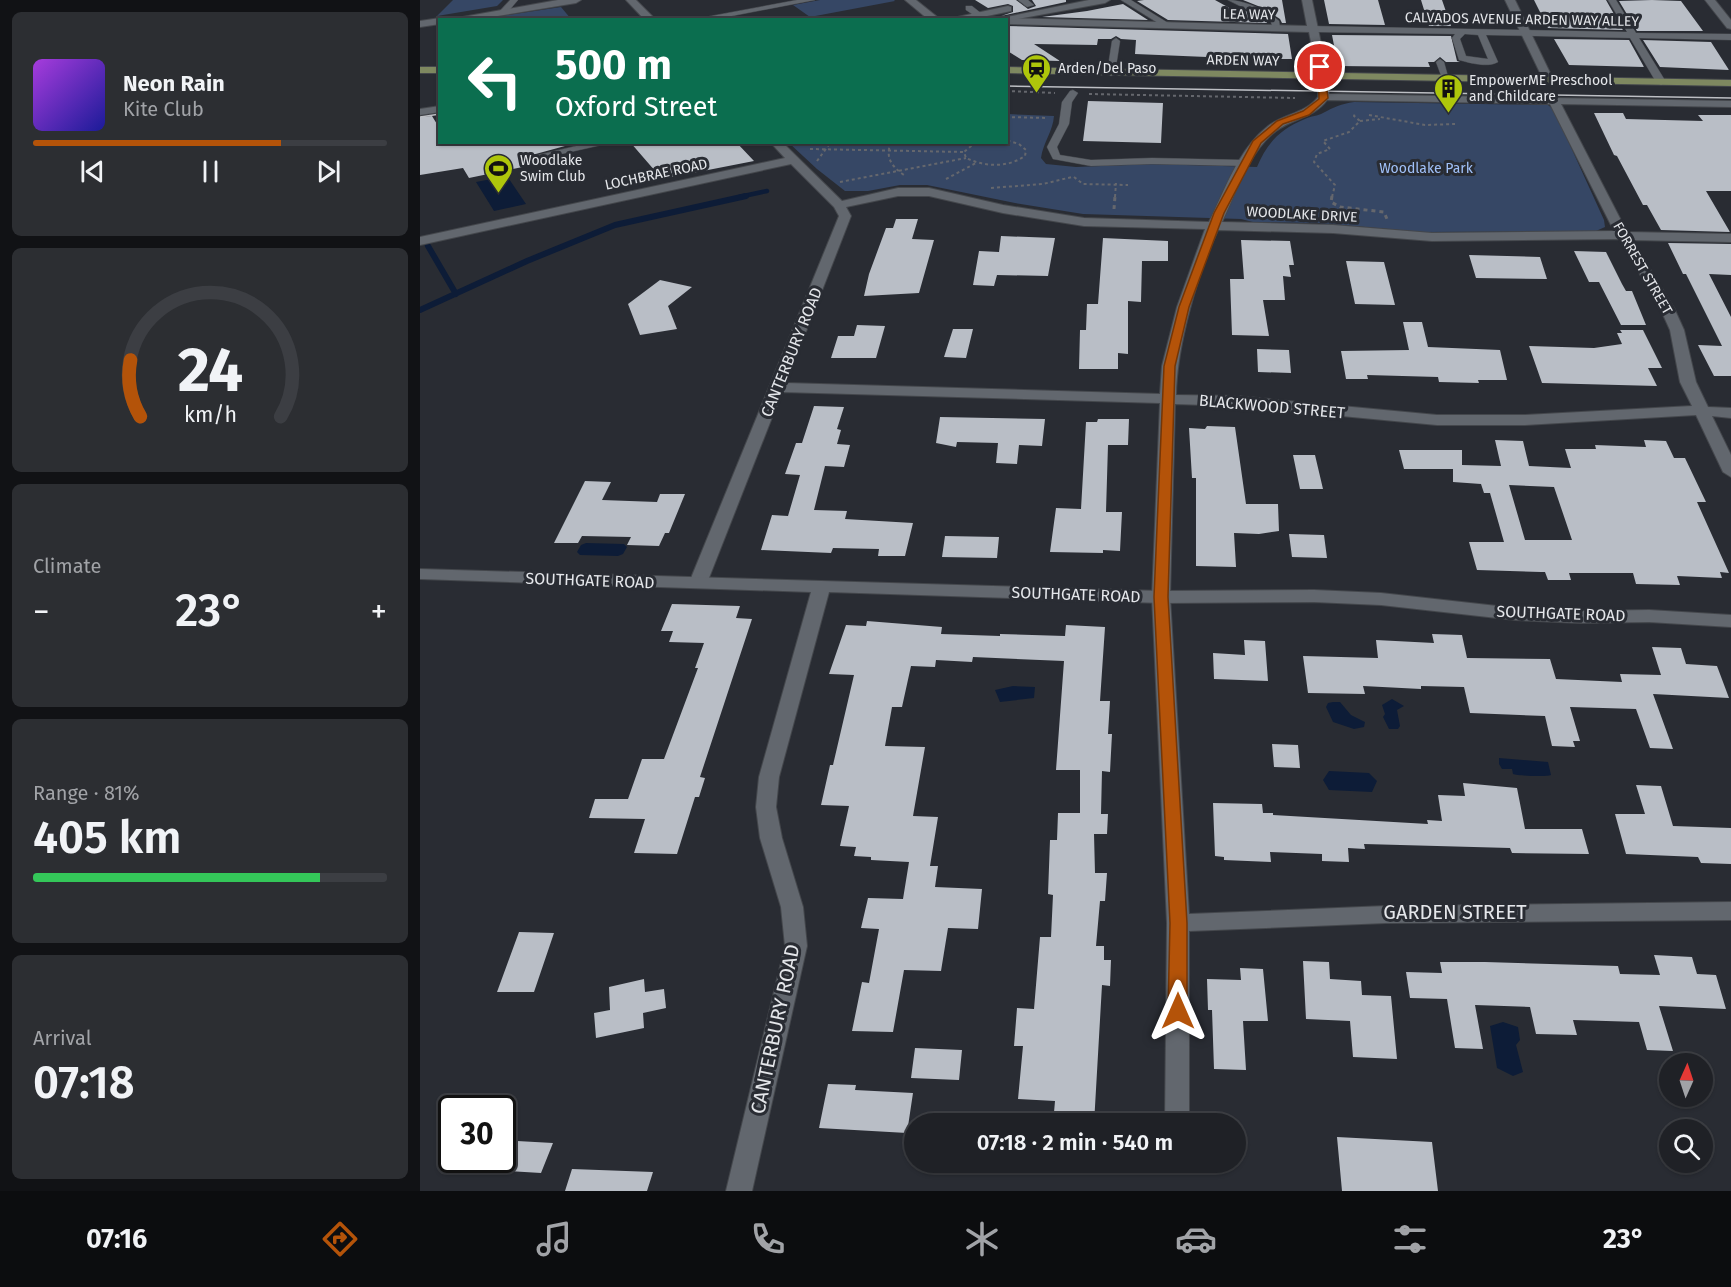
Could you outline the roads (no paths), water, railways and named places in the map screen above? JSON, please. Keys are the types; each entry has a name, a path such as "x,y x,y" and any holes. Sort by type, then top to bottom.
{"main road":[{"path":"420,61 438,61"},
{"path":"420,70 438,70"},
{"name":"ARDEN WAY","path":"1008,70 1731,83"}],"street":[{"path":"464,18 576,0"},
{"path":"631,0 649,18"},
{"path":"910,0 933,18"},
{"path":"955,18 974,11 1026,2 1057,0"},
{"path":"1005,18 1105,0"},
{"path":"1176,1113 1178,923 1161,597 1167,398 1175,335 1214,225 1250,152 1264,134 1280,122 1306,113 1324,98 1323,77 1306,0"},
{"path":"1510,0 1548,80"},
{"path":"1710,0 1731,26"},
{"path":"420,24 438,21"},
{"name":"LEA WAY","path":"1008,21 1312,28"},
{"path":"1324,98 1449,98 1556,103 1731,104"},
{"name":"FORREST STREET","path":"1556,103 1623,235 1656,286 1671,315 1677,330 1688,382 1731,472"},
{"path":"420,112 438,109"},
{"path":"420,122 438,119"},
{"path":"777,144 839,205"},
{"name":"LOCHBRAE ROAD","path":"420,241 793,160"},
{"name":"WOODLAKE DRIVE","path":"839,205 898,192 932,188 1003,209 1055,218 1113,223 1333,229 1395,236 1623,235 1731,238"},
{"name":"CANTERBURY ROAD","path":"698,583 845,216 839,205"},
{"name":"BLACKWOOD STREET","path":"776,387 1167,398 1283,404 1437,420 1514,420 1701,411 1731,412"},
{"name":"SOUTHGATE ROAD","path":"420,574 1161,597 1348,598 1515,614 1581,617 1649,615 1731,621"},
{"name":"CANTERBURY ROAD","path":"739,1191 796,946 792,907 771,838 766,807 768,777 821,587"},
{"name":"GARDEN STREET","path":"1178,923 1303,915 1408,912 1731,911"}],"lane":[{"path":"503,12 514,0"},
{"path":"734,0 747,11"},
{"path":"706,18 811,0"},
{"path":"1125,0 1169,26"},
{"path":"1232,0 1269,17 1275,21 1276,28"},
{"path":"1612,0 1661,82"},
{"name":"CALVADOS AVENUE ARDEN WAY ALLEY","path":"1312,28 1731,37"},
{"path":"1463,32 1456,38 1462,58 1494,62 1481,32"},
{"path":"1111,73 1116,41"},
{"path":"1479,61 1485,79"},
{"path":"1440,62 1446,78"},
{"path":"1073,93 1067,102 1064,118 1052,147 1056,157 1074,162 1245,163"},
{"path":"539,156 600,144"}],"waterway":[{"path":"739,197 767,191"},
{"path":"456,294 615,225 746,196"},
{"path":"428,246 456,294"},
{"path":"420,310 456,294"}],"tram line":[{"path":"1008,86 1731,98"},
{"path":"420,117 438,114"}],"place":[{"name":"Arden/Del Paso","path":"1037,94"},
{"name":"EmpowerME Preschool and Childcare","path":"1448,114"},
{"name":"Woodlake Swim Club","path":"499,194"}],"park label":[{"name":"Woodlake Park","path":"1426,168"}]}
